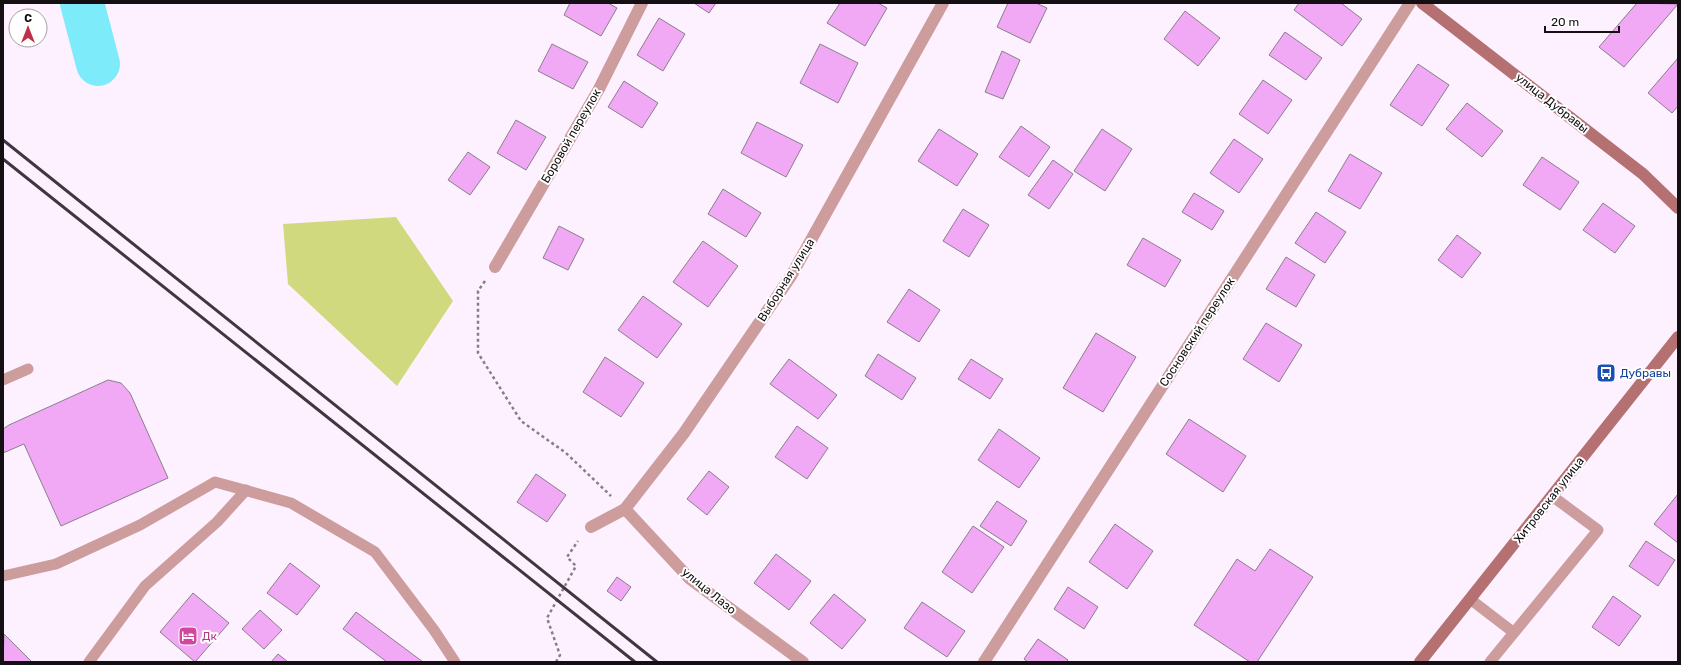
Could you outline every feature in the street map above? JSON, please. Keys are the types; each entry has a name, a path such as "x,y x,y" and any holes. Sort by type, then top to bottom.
{"main road":[{"name":"улица Дубравы","path":"1422,3 1643,174 1678,208"},
{"name":"Хитровская улица","path":"1420,662 1678,338"}],"street":[{"name":"Боровой переулок","path":"494,267 599,89 642,3"},
{"name":"Выборная улица","path":"591,527 625,509 684,433 791,276 944,3"},
{"name":"Сосновский переулок","path":"984,662 1410,3"},
{"name":"улица Лазо","path":"625,509 690,579 803,662"}],"lane":[{"path":"3,380 28,369"},
{"path":"3,576 56,564 140,525 215,482 290,503 375,552 434,630 455,662"},
{"path":"89,662 145,586 217,522 246,490"},
{"path":"1490,662 1598,530 1552,496"},
{"path":"1470,599 1514,632"}],"path":[{"path":"494,267 478,291 478,353 522,421 566,453 625,509"},
{"path":"556,662 560,655 547,618 576,566 567,557 573,546 591,527"}],"green space":[{"path":"396,217 453,301 397,386 288,284 283,224"}],"building":[{"path":"570,3 608,3 617,8 601,36 564,15"},
{"path":"694,3 716,3 709,13"},
{"path":"840,3 878,3 887,8 865,46 827,23"},
{"path":"1008,3 1036,3 1047,8 1030,43 997,27"},
{"path":"1299,3 1341,3 1362,19 1342,46 1294,10"},
{"path":"1637,3 1678,4 1624,67 1599,47"},
{"path":"1185,11 1220,38 1198,66 1164,39"},
{"path":"659,18 685,34 663,71 637,55"},
{"path":"1285,32 1322,58 1306,80 1269,55"},
{"path":"552,44 588,62 573,89 538,71"},
{"path":"820,44 858,63 838,103 800,83"},
{"path":"1002,51 1020,60 1003,99 985,92"},
{"path":"1678,58 1678,106 1672,113 1648,93"},
{"path":"1418,64 1449,85 1422,126 1390,105"},
{"path":"1263,80 1292,100 1268,134 1239,114"},
{"path":"624,81 658,103 642,128 608,107"},
{"path":"1467,103 1503,131 1482,157 1446,129"},
{"path":"516,120 546,137 526,170 497,153"},
{"path":"757,122 803,145 786,177 741,153"},
{"path":"1021,126 1050,147 1029,177 999,157"},
{"path":"939,129 978,154 957,186 918,161"},
{"path":"1102,129 1132,149 1105,191 1074,171"},
{"path":"1234,139 1263,159 1239,193 1210,173"},
{"path":"468,152 490,167 470,195 448,180"},
{"path":"1350,154 1382,173 1360,209 1328,191"},
{"path":"1542,157 1579,182 1560,210 1523,185"},
{"path":"1053,160 1073,174 1049,209 1028,195"},
{"path":"723,189 761,213 746,237 708,214"},
{"path":"1194,193 1224,211 1212,230 1182,212"},
{"path":"1603,203 1635,226 1615,253 1583,230"},
{"path":"963,209 989,225 969,257 943,241"},
{"path":"1316,212 1346,232 1325,263 1295,243"},
{"path":"559,226 584,239 568,270 543,258"},
{"path":"1457,235 1481,253 1462,278 1438,260"},
{"path":"1143,238 1181,260 1165,287 1127,265"},
{"path":"703,241 738,266 708,307 673,282"},
{"path":"1286,257 1315,275 1296,307 1266,289"},
{"path":"909,289 940,310 919,342 887,322"},
{"path":"643,296 682,324 657,358 618,330"},
{"path":"1266,323 1302,345 1279,382 1243,359"},
{"path":"1096,333 1136,357 1103,412 1063,388"},
{"path":"878,354 916,378 902,400 865,376"},
{"path":"605,357 644,383 621,417 583,392"},
{"path":"789,359 837,395 818,419 770,384"},
{"path":"971,359 1003,379 990,399 958,379"},
{"path":"108,380 121,383 130,393 168,478 61,526 24,444 3,453 3,429"},
{"path":"1189,419 1246,456 1223,492 1166,454"},
{"path":"797,426 828,448 807,479 775,457"},
{"path":"999,429 1040,458 1019,488 978,460"},
{"path":"709,471 729,487 707,515 687,499"},
{"path":"536,474 566,495 547,522 517,502"},
{"path":"1678,494 1678,543 1654,524"},
{"path":"997,501 1027,521 1011,546 980,526"},
{"path":"1115,524 1153,551 1127,589 1089,562"},
{"path":"973,526 1004,547 972,593 942,572"},
{"path":"1646,541 1675,560 1658,586 1629,566"},
{"path":"1270,549 1313,577 1257,662 1250,662 1194,625 1237,559 1255,571"},
{"path":"776,554 811,581 789,610 754,583"},
{"path":"290,563 320,586 297,615 267,593"},
{"path":"617,577 631,587 621,601 607,591"},
{"path":"1068,587 1098,607 1084,629 1054,609"},
{"path":"193,593 229,623 195,662 160,632"},
{"path":"834,594 866,620 842,649 810,623"},
{"path":"1613,596 1641,616 1619,646 1592,627"},
{"path":"922,602 965,631 947,657 904,628"},
{"path":"260,610 282,630 264,649 242,629"},
{"path":"356,612 423,662 387,662 343,629"},
{"path":"4,634 32,662 3,662"},
{"path":"1038,639 1068,660 1066,662 1028,662 1024,659"},
{"path":"278,654 288,662 271,662"}],"waterway":[{"path":"82,3 98,64"}],"railway":[{"path":"3,140 657,662"},
{"path":"3,159 635,662"}],"place":[{"name":"Дубравы","path":"1606,373"},
{"name":"Дк","path":"188,636"}]}
